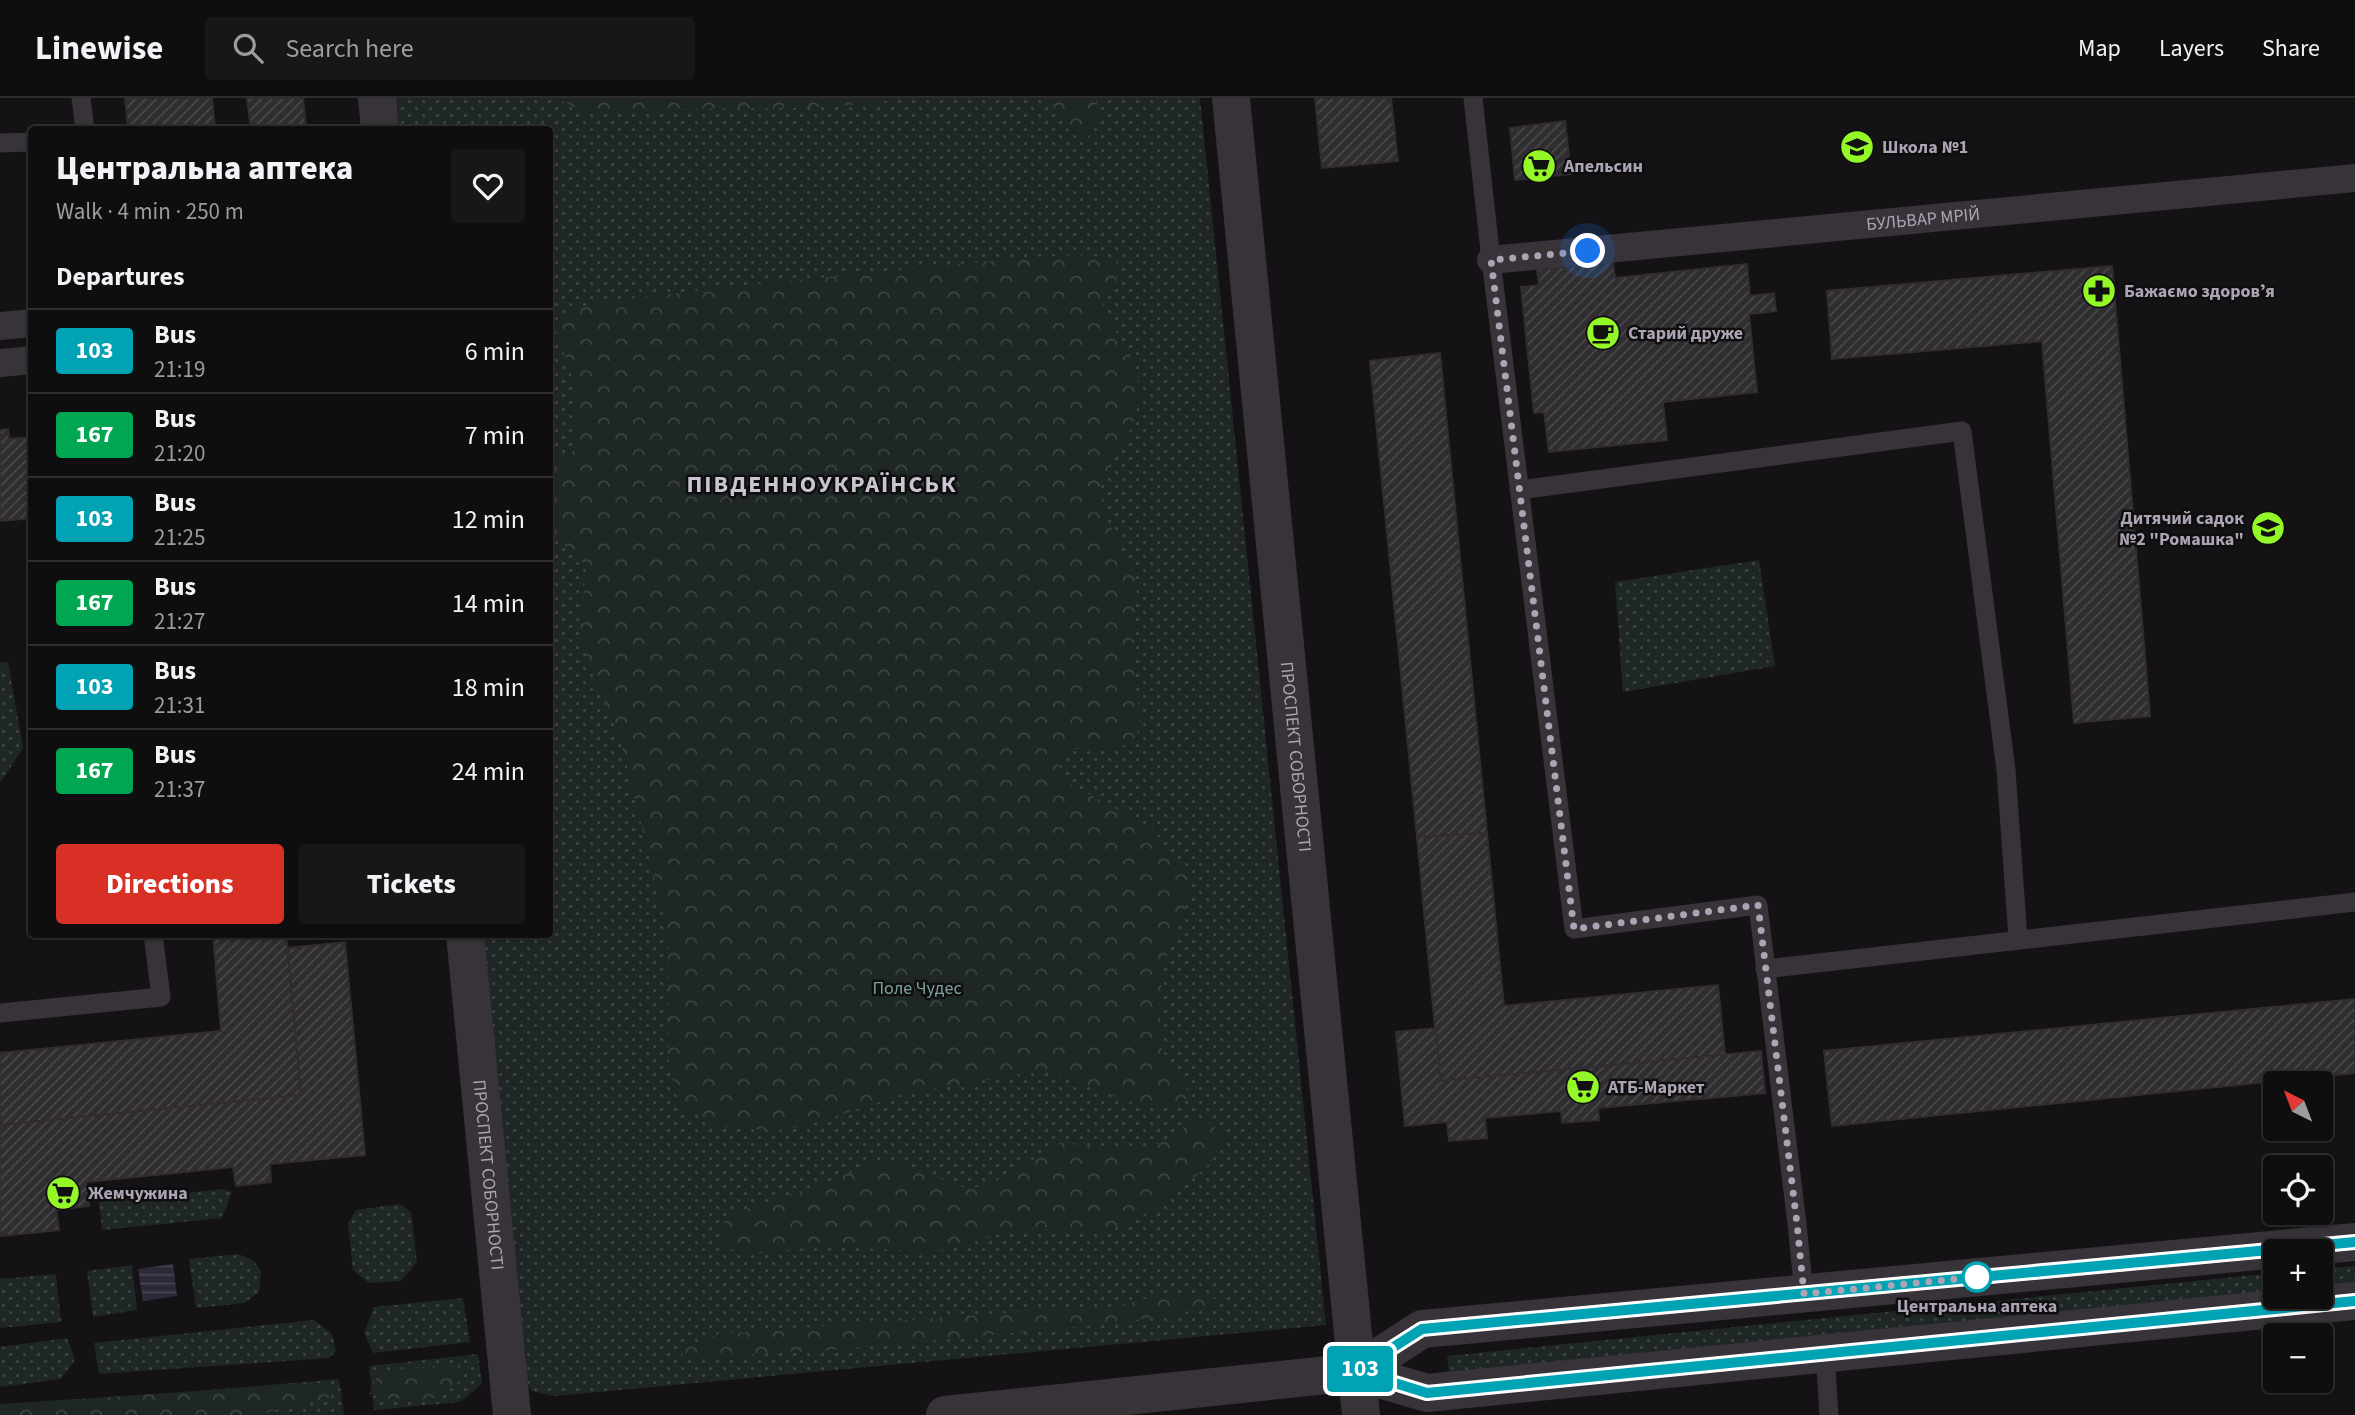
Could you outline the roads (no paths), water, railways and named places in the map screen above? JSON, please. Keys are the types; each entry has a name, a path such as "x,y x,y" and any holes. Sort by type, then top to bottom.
{"street":[{"path":"377,98 380,126"},
{"name":"ПРОСПЕКТ СОБОРНОСТІ","path":"1231,98 1361,1415"},
{"name":"БУЛЬВАР МРІЙ","path":"1491,260 2355,178"},
{"path":"0,326 28,323"},
{"path":"0,363 28,360"},
{"name":"ПРОСПЕКТ СОБОРНОСТІ","path":"465,938 512,1415"},
{"path":"1356,1371 1422,1329 2355,1242"},
{"path":"945,1415 1356,1371 1427,1393 2355,1301"}],"lane":[{"path":"81,98 84,126"},
{"path":"1473,98 1574,929 1758,905 1804,1294"},
{"path":"0,143 28,142"},
{"path":"1519,490 1962,431 2006,769 2018,939"},
{"path":"1765,969 2355,902"},
{"path":"0,1013 161,997 154,938"},
{"path":"1825,1353 1829,1415"}],"place":[{"name":"Школа №1","path":"1857,147"},
{"name":"Апельсин","path":"1539,166"},
{"name":"Бажаємо здоровʼя","path":"2099,291"},
{"name":"Старий друже","path":"1603,333"},
{"name":"Дитячий садок №2 \"Ромашка\"","path":"2268,528"},
{"name":"АТБ-Маркет","path":"1583,1087"},
{"name":"Жемчужина","path":"63,1193"},
{"name":"Центральна аптека","path":"1977,1277"}],"district":[{"name":"ПІВДЕННОУКРАЇНСЬК","path":"822,484"}],"park label":[{"name":"Поле Чудес","path":"917,988"}]}
